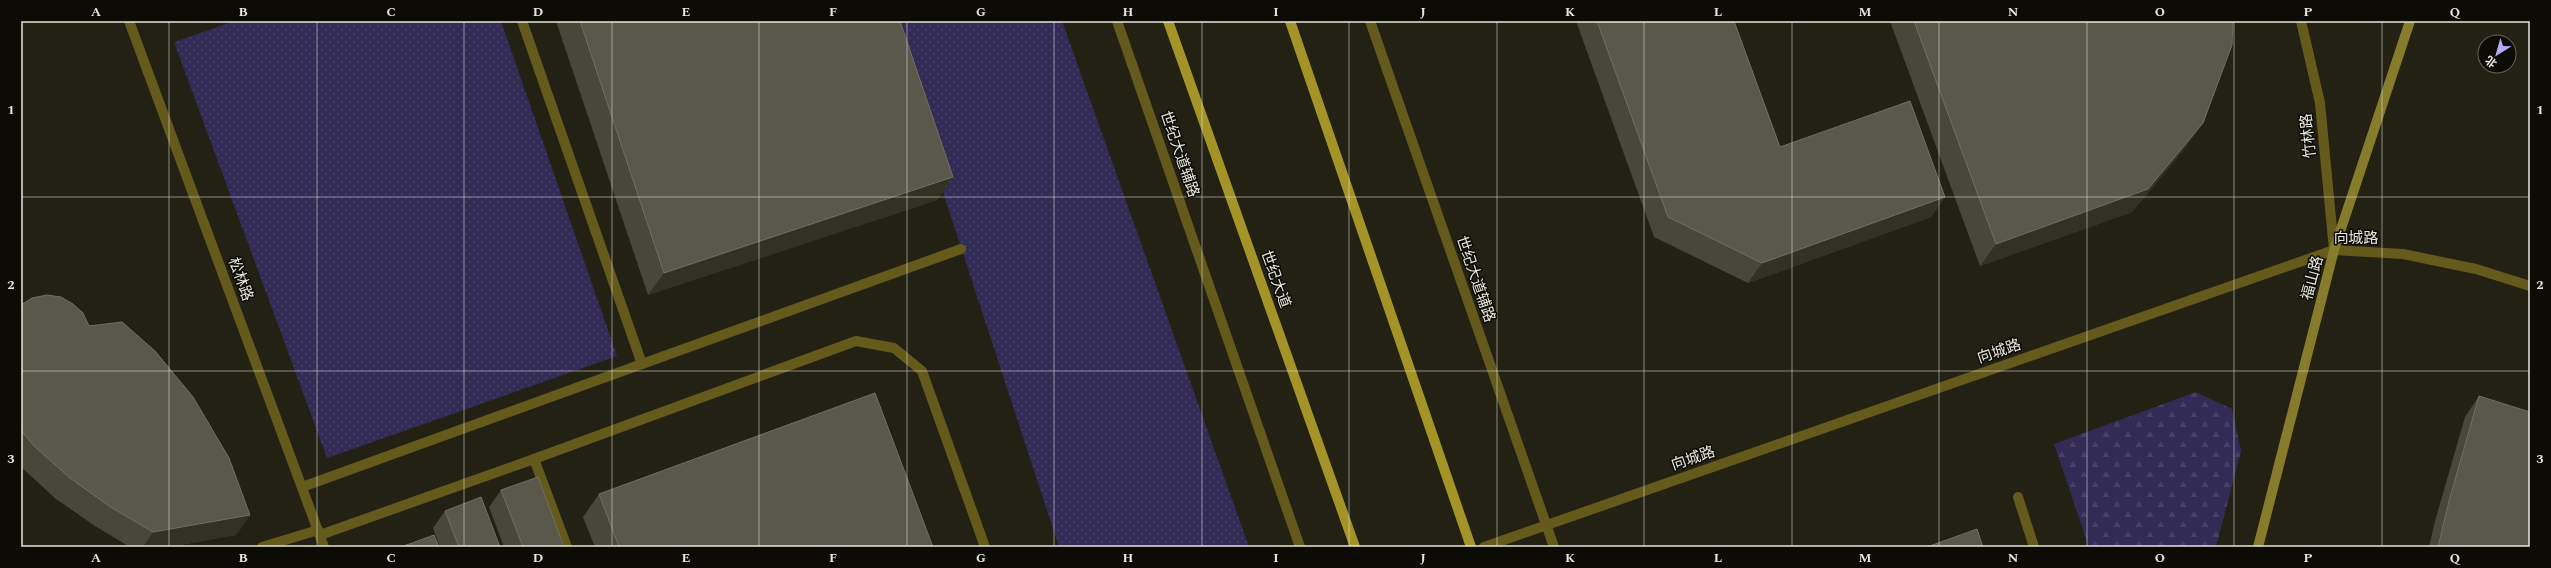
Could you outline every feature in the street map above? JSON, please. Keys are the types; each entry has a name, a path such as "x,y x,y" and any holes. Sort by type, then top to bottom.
{"main road":[{"name":"世纪大道","path":"1168,21 1355,547"},
{"path":"1290,21 1471,547"}],"street":[{"name":"松林路","path":"129,21 324,547"},
{"path":"522,21 642,364"},
{"name":"世纪大道辅路","path":"1117,21 1300,547"},
{"name":"世纪大道辅路","path":"1370,21 1554,547"},
{"name":"竹林路","path":"2301,21 2320,103 2334,250"},
{"name":"福山路","path":"2258,547 2334,250 2410,21"},
{"path":"302,487 961,249"},
{"name":"向城路","path":"1484,547 2334,250 2403,254 2476,270 2530,286"},
{"path":"262,547 319,533 534,459 856,341 894,348 922,371 985,547"},
{"path":"534,459 567,547"},
{"path":"2018,497 2034,547"}],"green space":[{"path":"235,21 501,21 617,356 327,458 174,42"},
{"path":"887,21 1062,21 1249,547 1059,547"},
{"path":"2196,392 2232,409 2241,451 2216,547 2089,547 2054,444"}],"building":[{"path":"580,21 900,21 953,177 664,273"},
{"path":"1597,21 1734,21 1780,147 1910,101 1945,197 1762,263 1668,217"},
{"path":"1914,21 2233,21 2232,45 2203,123 2148,189 1996,244"},
{"path":"47,295 61,297 73,304 83,313 89,326 122,322 155,351 193,397 229,458 250,515 153,532 109,506 70,478 34,446 21,430 21,305 32,298"},
{"path":"875,393 933,547 619,547 599,494"},
{"path":"2479,396 2530,412 2530,547 2438,547 2449,501"},
{"path":"538,477 564,547 523,547 501,490"},
{"path":"481,497 500,547 459,547 445,511"},
{"path":"1977,529 1983,547 1927,547"},
{"path":"434,535 439,547 401,547"}]}
